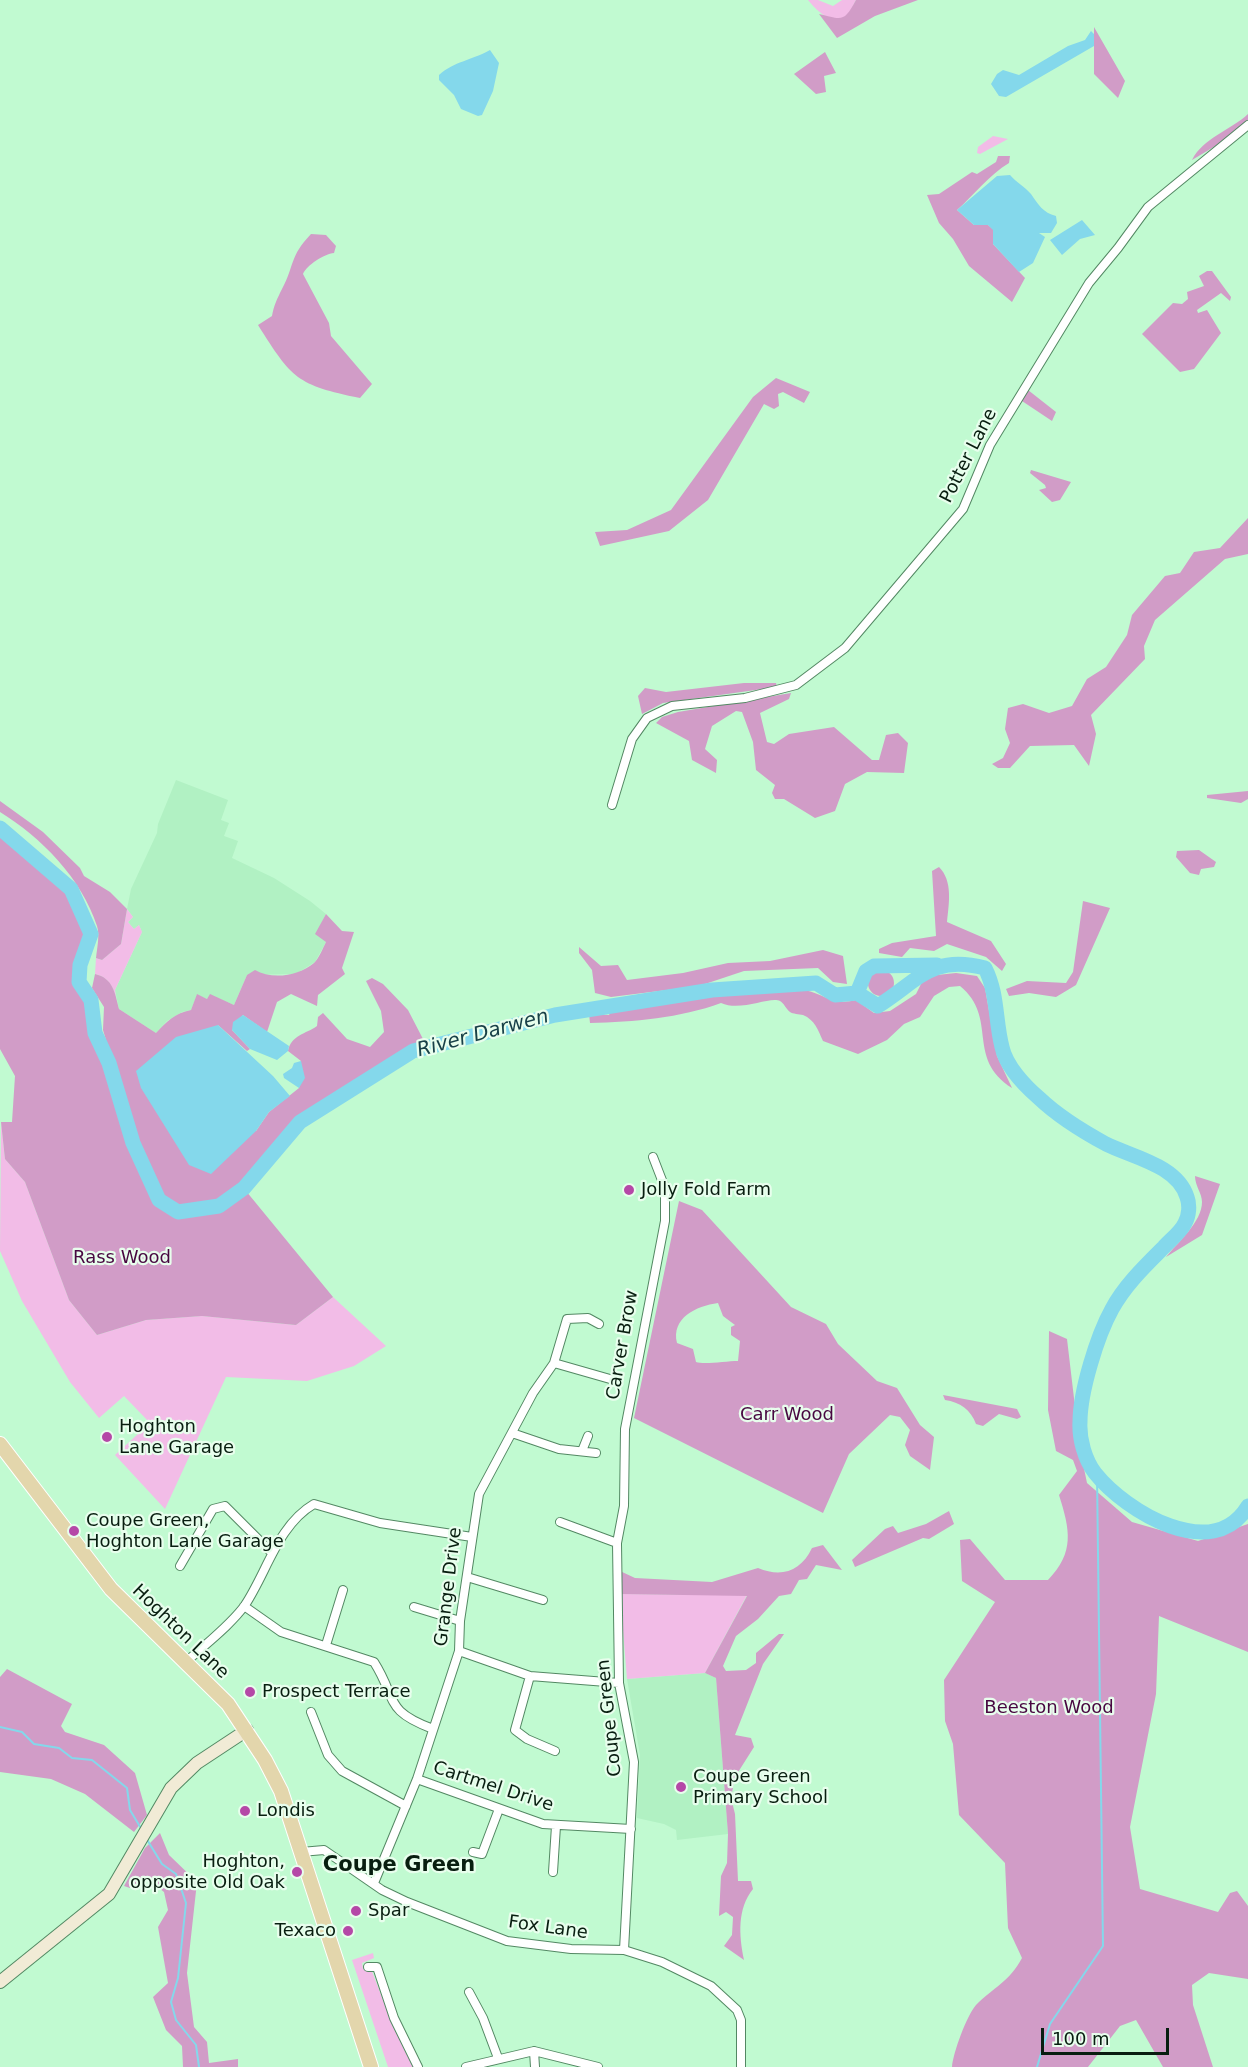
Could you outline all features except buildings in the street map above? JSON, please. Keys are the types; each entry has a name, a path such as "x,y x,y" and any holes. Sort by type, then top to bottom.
{"main road":[{"name":"Hoghton Lane","path":"0,1444 111,1589 228,1704 247,1730 281,1791 371,2067"}],"street":[{"name":"Potter Lane","path":"612,805 632,739 647,718 672,705 745,698 796,685 845,648 963,509 990,445 1089,283 1118,249 1148,207 1248,125"},
{"name":"Carver Brow","path":"617,1543 624,1506 625,1429 665,1221 665,1188 653,1156"},
{"name":"Grange Drive","path":"374,1883 417,1779 459,1651 460,1621 479,1494 533,1393 554,1363 567,1319 588,1318 599,1324"},
{"path":"554,1363 617,1381"},
{"path":"512,1433 559,1449 596,1453"},
{"path":"582,1451 588,1436"},
{"path":"186,1663 244,1606 272,1553 302,1511 314,1504 380,1523 472,1537"},
{"path":"180,1566 213,1509 220,1506 225,1506 272,1553"},
{"path":"560,1522 617,1543"},
{"name":"Coupe Green","path":"617,1543 619,1683 634,1762 624,1950"},
{"path":"467,1577 543,1600"},
{"path":"326,1645 343,1590"},
{"path":"244,1606 281,1632 374,1662 381,1673 394,1706 402,1715 433,1729"},
{"path":"414,1606 460,1621"},
{"path":"459,1651 530,1676 619,1683"},
{"path":"530,1676 515,1730 527,1739 555,1751"},
{"path":"311,1712 328,1755 342,1771 406,1806"},
{"path":"0,1982 109,1894 171,1788 197,1763 247,1730"},
{"name":"Cartmel Drive","path":"417,1779 543,1824 631,1829"},
{"path":"473,1852 482,1854 500,1809"},
{"path":"553,1872 556,1826"},
{"name":"Fox Lane","path":"301,1852 324,1850 374,1883 417,1907 507,1941 571,1949 624,1950 662,1962 711,1986 737,2010 741,2020 741,2067"},
{"path":"368,1967 376,1967 394,2018 418,2067"},
{"path":"470,1992 483,2018 498,2058"},
{"path":"534,2051 535,2067"},
{"path":"466,2067 534,2051 598,2067"}],"shaded area":[{"path":"808,0 818,0 833,6 842,0 856,0 846,17 835,20 825,16"},
{"path":"993,136 1008,139 980,154 977,153 978,147"},
{"path":"176,780 228,800 221,820 229,823 224,836 238,841 232,858 274,878 326,914 322,922 326,942 315,962 296,974 247,975 234,1005 210,995 207,999 197,995 191,1010 182,1012 167,1021 156,1033 119,1009 115,990 142,932 139,925 134,929 128,922 133,917 127,909 131,889 157,833 158,824"},
{"path":"127,909 133,917 128,922 134,929 139,925 142,932 115,990 116,997 109,982 95,974 96,958 102,960 121,944"},
{"path":"1,1122 5,1159 25,1182 69,1300 97,1335 146,1320 202,1316 296,1325 333,1297 386,1346 354,1366 307,1381 226,1377 165,1509 115,1455 150,1423 124,1396 99,1418 70,1382 22,1301 0,1251"},
{"path":"620,1594 747,1595 705,1673 627,1679"},
{"name":"Coupe Green Primary School","path":"705,1673 716,1678 728,1834 677,1840 676,1830 664,1824 637,1818 640,1755 627,1679"},
{"path":"373,1953 374,1958 362,1963 363,1969 371,1969 394,2028 416,2067 388,2067 352,1960"}],"green space":[{"path":"856,0 918,0 875,16 837,38 819,14 842,18 849,12"},
{"path":"1094,27 1125,81 1118,98 1094,74"},
{"path":"825,52 836,73 824,76 826,92 816,94 794,74"},
{"path":"1248,114 1248,121 1227,139 1192,160 1210,140"},
{"path":"998,156 1010,156 1009,163 957,210 974,225 988,225 993,229 993,244 1025,278 1012,302 969,266 953,239 939,223 927,195 939,194 972,172 977,174 996,162"},
{"path":"311,234 326,235 336,246 334,253 316,260 303,274 329,323 331,336 372,384 360,398 322,389 298,377 279,357 258,325 272,316 296,255"},
{"path":"1212,271 1231,297 1230,301 1221,293 1197,310 1198,313 1207,310 1221,333 1194,369 1180,372 1142,334 1173,303 1182,304 1188,299 1187,292 1204,286 1199,276"},
{"path":"776,378 810,392 804,403 783,392 778,394 779,406 774,409 764,404 708,500 669,531 600,546 595,532 627,530 671,510 753,397"},
{"path":"1028,390 1056,412 1052,421 1022,401"},
{"path":"1031,470 1071,482 1060,500 1052,502 1039,490 1046,488 1045,485 1030,473"},
{"path":"1248,518 1248,554 1225,559 1155,620 1144,646 1145,659 1091,715 1096,734 1089,766 1074,745 1030,746 1010,768 998,768 992,764 1003,758 1010,743 1005,729 1008,708 1023,704 1049,713 1072,706 1087,679 1106,667 1127,635 1132,615 1165,576 1180,573 1194,552 1220,548"},
{"path":"744,683 776,683 777,687 663,703 642,714 638,696 645,688 666,692"},
{"path":"791,693 789,699 760,713 767,742 774,744 789,734 834,727 872,760 879,760 886,735 898,733 908,743 904,773 867,772 845,784 835,811 815,818 784,799 775,799 772,793 775,785 756,770 753,742 742,712 736,711 712,726 705,749 717,760 716,773 692,760 689,741 656,723 662,717 678,712"},
{"path":"1248,791 1248,799 1241,803 1207,798 1207,795"},
{"path":"0,801 43,832 80,868 84,876 110,892 127,909 121,944 102,960 96,958 98,930 90,909 71,876 45,847 0,812"},
{"name":"Rass Wood","path":"0,835 67,892 88,934 78,962 78,982 89,1000 93,1034 107,1064 130,1143 156,1202 178,1216 220,1209 246,1191 333,1297 296,1325 202,1316 146,1320 97,1335 69,1300 25,1182 5,1159 1,1122 12,1122 15,1076 0,1049"},
{"path":"1199,850 1216,862 1214,867 1201,869 1199,875 1190,873 1176,857 1177,851"},
{"path":"939,867 948,886 947,922 991,941 1006,964 1002,971 986,957 947,944 934,951 910,948 902,957 879,953 879,949 892,943 936,936 932,871"},
{"path":"1083,901 1110,908 1076,985 1056,997 1029,993 1009,996 1006,989 1027,981 1066,983 1073,972"},
{"path":"326,914 342,931 354,932 342,968 345,974 318,995 317,1006 291,994 277,1002 267,1032 243,1015 232,1030 250,1049 247,1051 218,1025 256,1131 269,1112 299,1088 301,1061 288,1051 292,1041 317,1026 318,1017 323,1013 347,1039 370,1047 384,1032 381,1011 366,981 372,978 383,984 408,1010 423,1039 293,1121 241,1186 216,1203 181,1208 162,1198 136,1141 103,1030 104,1007 92,988 95,974 109,983 119,1009 156,1033 171,1018 191,1010 197,994 207,999 210,994 234,1005 247,975 255,970 277,976 293,974 314,963 326,942 315,934"},
{"path":"579,947 601,966 618,965 627,980 683,973 728,963 770,961 823,950 843,956 847,984 833,982 818,968 744,971 699,986 611,997 595,993 592,970 579,953"},
{"path":"881,970 890,974 894,983 890,992 881,996 872,992 868,983 872,974"},
{"path":"956,973 977,976 985,988 997,1056 1012,1088 998,1076 990,1064 985,1051 978,1011 972,998 960,986 949,987 934,996 920,1017 904,1024 887,1040 858,1054 823,1041 816,1026 810,1020 803,1015 790,1012 780,1001 775,1000 737,1006 721,1003 657,1018 590,1023 589,1014 609,1015 611,1010 705,996 775,990 807,991 832,1000 847,1002 856,1000 874,1013 890,1011 916,994 922,982 937,975"},
{"path":"1195,1176 1220,1184 1202,1235 1166,1257 1194,1224 1201,1209 1202,1199"},
{"name":"Carr Wood","path":"679,1201 702,1210 791,1307 826,1324 838,1344 877,1381 897,1388 920,1425 934,1437 930,1470 910,1456 905,1445 910,1430 900,1417 890,1415 849,1454 823,1513 634,1418","holes":["718,1303 723,1316 735,1325 731,1327 731,1335 740,1341 738,1361 696,1362 693,1349 677,1343 676,1334 682,1320 694,1310"]},
{"name":"Beeston Wood","path":"1049,1331 1067,1339 1080,1449 1087,1483 1132,1522 1198,1541 1248,1524 1248,1652 1159,1616 1156,1694 1130,1827 1140,1889 1218,1912 1230,1893 1237,1891 1248,1906 1248,1979 1209,1973 1192,1985 1193,2005 1213,2067 1163,2067 1136,2020 1120,2026 1088,2067 952,2067 961,2034 972,2010 1006,1979 1022,1958 1008,1928 1005,1863 959,1815 953,1744 945,1721 944,1680 995,1602 962,1581 960,1540 970,1539 1005,1580 1048,1580 1063,1560 1068,1540 1066,1519 1059,1495 1077,1471 1073,1460 1056,1451 1048,1410"},
{"path":"943,1395 1017,1409 1021,1417 1017,1419 999,1414 983,1426 976,1424 964,1408 945,1400"},
{"path":"949,1511 954,1524 929,1539 923,1538 855,1567 852,1560 885,1529 893,1526 898,1533 926,1524"},
{"path":"823,1545 842,1570 816,1565 807,1579 799,1580 791,1594 779,1596 758,1619 736,1636 723,1666 726,1671 746,1670 756,1663 756,1653 779,1634 784,1634 763,1664 735,1735 751,1738 754,1747 735,1777 731,1798 735,1814 738,1881 751,1881 753,1889 742,1914 741,1941 744,1960 724,1946 732,1935 733,1917 726,1912 719,1916 721,1876 727,1863 728,1834 716,1678 705,1673 747,1596 620,1594 620,1571 635,1578 712,1582 758,1568 775,1572 790,1570 808,1556 812,1548"},
{"path":"7,1669 72,1704 61,1726 65,1732 104,1745 135,1773 147,1815 134,1832 85,1794 51,1779 0,1772 0,1677"},
{"path":"160,1833 169,1855 197,1882 187,1973 194,2027 207,2042 209,2063 238,2059 238,2067 183,2067 182,2046 166,2030 153,1997 168,1983 158,1927 168,1910 164,1892 145,1877 130,1888 124,1886 145,1848"}],"water":[{"path":"1091,31 1094,34 1094,46 1006,97 999,96 991,84 997,74 1003,70 1019,75 1068,46 1085,40"},
{"path":"490,50 499,63 493,91 482,115 478,116 461,109 454,95 439,80 439,75 451,67"},
{"path":"1010,175 1029,191 1044,210 1056,216 1057,223 1051,233 1039,233 1045,237 1033,263 1019,272 993,244 993,230 988,225 974,225 957,210 997,176"},
{"path":"1082,220 1095,235 1080,239 1062,255 1050,240"},
{"path":"243,1015 289,1046 288,1051 277,1060 250,1049 232,1030 233,1022"},
{"path":"218,1025 273,1076 290,1096 269,1112 256,1131 211,1174 189,1165 141,1088 136,1071 176,1037"},
{"path":"301,1061 305,1078 299,1088 284,1078 283,1074 292,1068 294,1063"}],"waterway":[{"name":"River Darwen","path":"0,828 71,889 91,934 80,965 79,982 91,1000 95,1033 109,1063 133,1143 159,1200 178,1212 219,1206 244,1188 300,1122 413,1051 555,1015 712,990 816,983 835,995 857,993 878,1006 916,979 939,967 952,964 985,968 994,997 1004,1054 1022,1082 1047,1105 1080,1129 1106,1144 1152,1163 1174,1177 1182,1186 1188,1200 1188,1214 1183,1226 1123,1292 1112,1309 1101,1334 1090,1364 1081,1410 1081,1435 1088,1462 1109,1488 1127,1503 1170,1526 1192,1531 1214,1531 1233,1523 1248,1506"},
{"name":"River Darwen","path":"857,993 866,971 874,966 937,965"},
{"path":"1037,2067 1050,2024 1103,1946 1097,1475"},
{"path":"0,1727 22,1732 34,1744 59,1748 72,1758 92,1760 127,1788 130,1810 142,1830"},
{"path":"146,1838 162,1864 176,1874 186,1903 178,1978 171,2002 176,2020 196,2045 199,2067"}],"place":[{"name":"Jolly Fold Farm","path":"629,1190"},
{"name":"Hoghton Lane Garage","path":"107,1437"},
{"name":"Coupe Green, Hoghton Lane Garage","path":"74,1531"},
{"name":"Prospect Terrace","path":"250,1692"},
{"name":"Coupe Green Primary School","path":"681,1787"},
{"name":"Londis","path":"245,1811"},
{"name":"Hoghton, opposite Old Oak","path":"297,1872"},
{"name":"Spar","path":"356,1911"},
{"name":"Texaco","path":"348,1931"}],"district":[{"name":"Coupe Green","path":"399,1866"}]}
